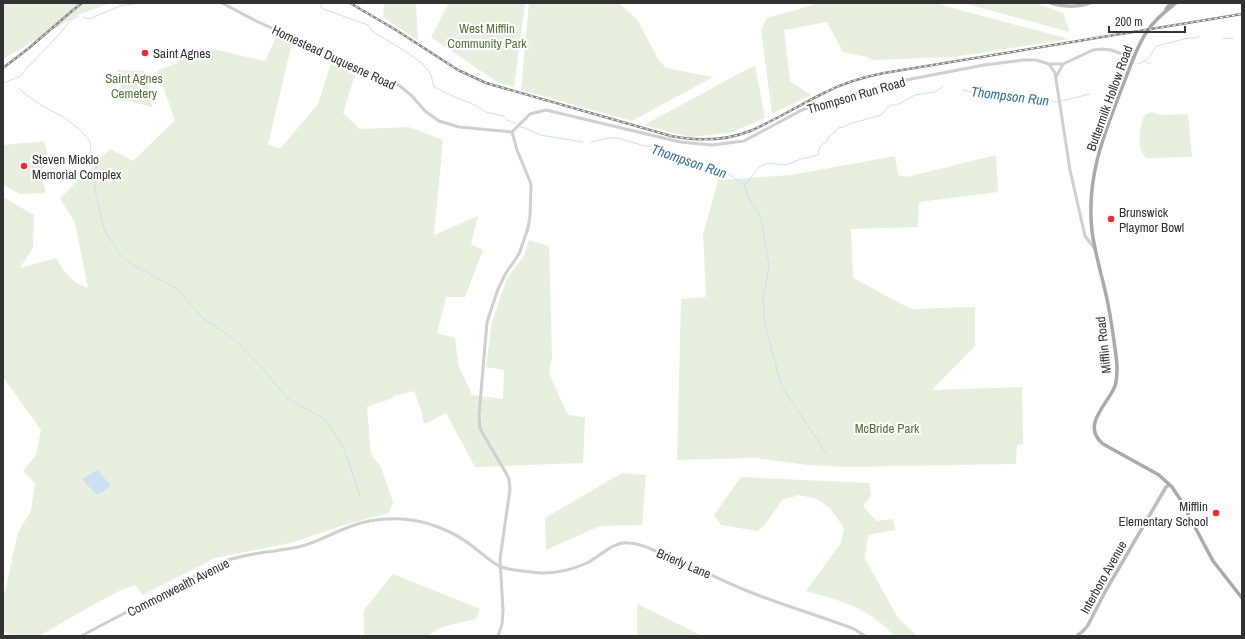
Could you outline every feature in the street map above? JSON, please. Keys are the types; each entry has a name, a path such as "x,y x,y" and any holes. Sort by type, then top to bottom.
{"main road":[{"path":"1051,3 1072,7 1090,3"},
{"name":"Buttermilk Hollow Road","path":"1095,249 1092,230 1093,181 1097,159 1106,129 1146,32 1170,3"},
{"name":"Buttermilk Hollow Road","path":"1165,10 1176,3"},
{"name":"Mifflin Road","path":"1095,249 1107,300 1117,366 1115,386 1097,415 1094,426 1095,434 1098,440 1103,444 1159,475 1170,485 1180,499 1213,562 1242,598"},
{"name":"Interboro Avenue","path":"1077,636 1088,625 1105,592 1166,487 1170,485"}],"street":[{"name":"Homestead Duquesne Road","path":"222,3 256,21 400,86 412,96 425,111 439,121 459,127 512,132"},
{"name":"Thompson Run Road","path":"512,132 530,114 546,110 680,142 712,145 744,141 802,110 831,100 906,80 1023,60 1036,60 1049,64 1063,64 1098,49 1111,50 1134,58"},
{"path":"1049,64 1056,77"},
{"path":"1056,77 1063,64"},
{"name":"Mifflin Road","path":"1056,77 1070,170 1085,236 1095,249"},
{"path":"498,636 504,610 500,559 510,489 509,479 482,434 479,415 487,322 498,289 506,273 519,254 528,228 530,216 531,184 517,150 512,132"},
{"name":"Commonwealth Avenue","path":"81,636 222,562 242,556 301,547 350,526 380,519 411,520 438,526 461,538 500,566"},
{"name":"Brierly Lane","path":"500,566 519,571 554,573 570,570 588,562 615,545 622,543 636,543 668,555 772,601 854,629 865,636"}],"green space":[{"path":"3,3 111,3 80,14 3,59"},
{"path":"384,3 416,3 418,41 383,17"},
{"name":"West Mifflin Community Park","path":"447,3 525,3 514,87 497,82 431,37 448,5"},
{"path":"529,3 618,3 637,19 658,59 666,68 713,77 632,121 521,90"},
{"path":"820,3 934,3 1069,39 953,57 872,60 868,57 843,52 827,22 784,30 790,81 811,95 772,114 761,30 767,18"},
{"path":"963,3 1035,3 1063,13 1070,32"},
{"path":"276,37 292,43 268,144 280,149 318,104 331,64 355,75 343,113 360,129 409,127 443,140 434,235 478,216 471,244 483,250 465,297 446,297 437,333 455,338 459,367 472,395 503,399 504,370 486,367 492,322 507,278 524,256 529,240 549,246 552,357 549,374 568,415 585,417 583,463 475,467 446,413 425,424 414,391 393,396 393,398 367,407 371,454 381,467 393,502 389,513 344,525 291,543 215,558 143,595 135,585 119,591 39,636 12,636 3,631 3,597 18,532 31,511 35,483 23,471 36,455 41,430 3,377 3,197 34,215 33,248 20,268 56,258 62,268 73,280 88,288 75,223 60,198 110,149 133,161 175,120 157,71 177,63 184,53 198,49 218,50 265,61"},
{"path":"755,65 765,118 730,133 689,137 644,125"},
{"name":"Saint Agnes Cemetery","path":"117,70 145,71 152,107 125,100"},
{"path":"1152,112 1160,115 1188,114 1192,157 1147,158 1144,155 1140,145 1141,125 1145,115"},
{"name":"Steven Micklo Memorial Complex","path":"44,141 50,163 40,170 46,193 20,194 3,185 3,145"},
{"name":"McBride Park","path":"996,155 998,192 919,202 918,227 851,229 853,278 911,309 975,307 975,346 932,390 1022,387 1023,444 1017,445 1016,464 848,467 808,465 755,458 677,460 681,299 706,297 703,235 718,180 791,175 895,156 898,175 907,177"},
{"path":"622,473 646,475 642,525 600,526 546,550 545,518"},
{"path":"741,477 869,483 871,495 863,506 876,521 893,519 895,530 868,535 865,559 898,618 917,636 894,636 865,612 843,602 806,591 841,543 844,528 830,508 817,499 799,495 782,500 764,526 757,531 721,525 714,515"},
{"path":"393,574 480,609 476,619 442,627 427,636 364,636 364,610"},
{"path":"637,604 703,636 637,636"}],"water":[{"path":"98,470 111,486 98,495 82,479"}],"waterway":[{"name":"Thompson Run","path":"83,17 89,19 120,6 138,3"},
{"name":"Thompson Run","path":"319,3 323,9 368,25 373,32 405,51 423,64 431,75 434,87 475,105 486,112 503,116 507,120 517,124"},
{"name":"Thompson Run","path":"3,83 21,76 27,67 56,38 71,20 79,16"},
{"name":"Thompson Run","path":"1137,64 1147,59 1157,46 1199,37"},
{"path":"1223,38 1233,39"},
{"name":"Thompson Run","path":"1145,61 1151,63"},
{"name":"Thompson Run","path":"1115,79 1123,73"},
{"name":"Thompson Run","path":"591,142 608,138 618,138 644,146 655,146 687,158 699,166 711,169 717,173 729,174 744,185 759,167 768,163 786,165 801,159 818,155 820,146 827,141 829,136 838,128 881,115 890,105 897,105 915,95 935,92 942,87"},
{"path":"20,89 41,105 65,118 79,129 90,141 91,152"},
{"name":"Thompson Run","path":"963,90 978,94 1005,95 1057,102"},
{"name":"Thompson Run","path":"1061,101 1090,94"},
{"name":"Thompson Run","path":"520,127 540,135 583,142"},
{"path":"96,163 95,190 104,229 121,256 131,264 176,288 203,318 234,339 265,371 287,398 326,420 344,449 360,497"},
{"path":"744,185 749,199 761,217 769,265 763,300 765,324 781,385 826,453"}],"railway":[{"path":"3,68 82,3"},
{"path":"350,3 396,30 458,70 486,83 671,136 691,139 731,137 750,131 833,88 869,76 1242,14"}],"place":[{"name":"Saint Agnes","path":"145,53"},
{"name":"Steven Micklo Memorial Complex","path":"24,166"},
{"name":"Brunswick Playmor Bowl","path":"1111,219"},
{"name":"Mifflin Elementary School","path":"1216,513"}]}
